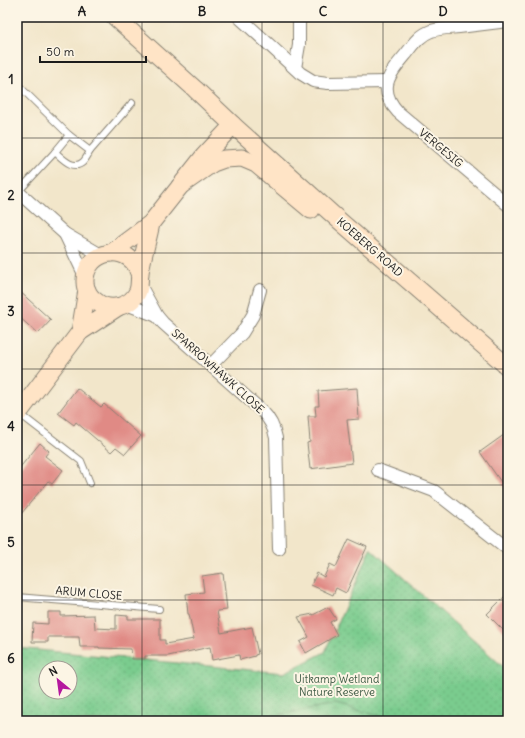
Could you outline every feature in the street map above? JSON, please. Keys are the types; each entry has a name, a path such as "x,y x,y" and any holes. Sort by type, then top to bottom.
{"main road":[{"name":"KOEBERG ROAD","path":"115,17 195,89 233,126 508,367"},
{"path":"80,332 87,271 92,262 151,223 204,156 233,126"},
{"path":"180,186 213,163 224,159 242,158 256,164 323,220 329,223 341,222"},
{"path":"18,414 80,332 122,306 135,296 140,280 151,223"},
{"path":"106,254 118,253 130,259 134,263 140,280"},
{"path":"86,283 90,296 99,304 112,308 122,306"}],"street":[{"path":"239,17 306,77 320,82 387,82 394,69 418,39 427,33 439,29 508,21"},
{"path":"295,68 299,45 299,17"},
{"name":"VERGESIG","path":"387,82 389,98 398,112 508,205"},
{"path":"17,192 65,234 106,254"},
{"path":"65,234 86,283"},
{"name":"SPARROWHAWK CLOSE","path":"140,280 157,316 267,415 273,426 276,438 279,549"},
{"path":"211,365 242,333 253,315 260,290"},
{"name":"SPARROWHAWK CLOSE","path":"122,306 157,316"},
{"path":"378,470 434,491 507,545"}],"lane":[{"path":"17,84 69,135 90,152"},
{"path":"55,152 70,164 74,165 82,163 132,103"},
{"path":"17,192 69,135"},
{"path":"18,414 81,461 90,483"},
{"name":"ARUM CLOSE","path":"17,597 159,609"}],"green space":[{"name":"Uitkamp Wetland Nature Reserve","path":"370,548 508,671 508,721 17,721 17,648 284,673 325,652"},
{"path":"336,704 397,721 253,721 256,719"}],"building":[{"path":"17,289 51,320 38,334 17,315"},
{"path":"77,388 101,407 104,404 141,436 125,454 116,447 111,452 76,422 74,425 58,413"},
{"path":"357,388 359,419 347,420 352,463 310,469 307,443 310,442 308,416 316,416 315,406 319,406 318,391"},
{"path":"508,432 508,492 480,452"},
{"path":"40,443 49,451 45,456 63,470 52,484 48,481 17,519 17,471"},
{"path":"349,539 367,547 346,593 336,588 333,595 311,585 317,573 324,577 330,564 336,567"},
{"path":"223,573 227,610 217,611 221,633 252,627 258,654 255,656 240,660 239,655 212,660 210,647 168,656 145,656 145,659 132,659 131,649 80,647 79,637 48,637 48,642 32,642 33,623 48,624 48,612 61,612 61,616 94,615 95,628 116,629 116,615 128,616 128,619 160,619 160,640 165,640 165,644 194,639 188,614 186,594 204,592 202,576"},
{"path":"508,593 508,635 487,614"},
{"path":"328,607 336,619 330,622 337,635 306,653 300,642 309,637 298,617 313,615"}]}
